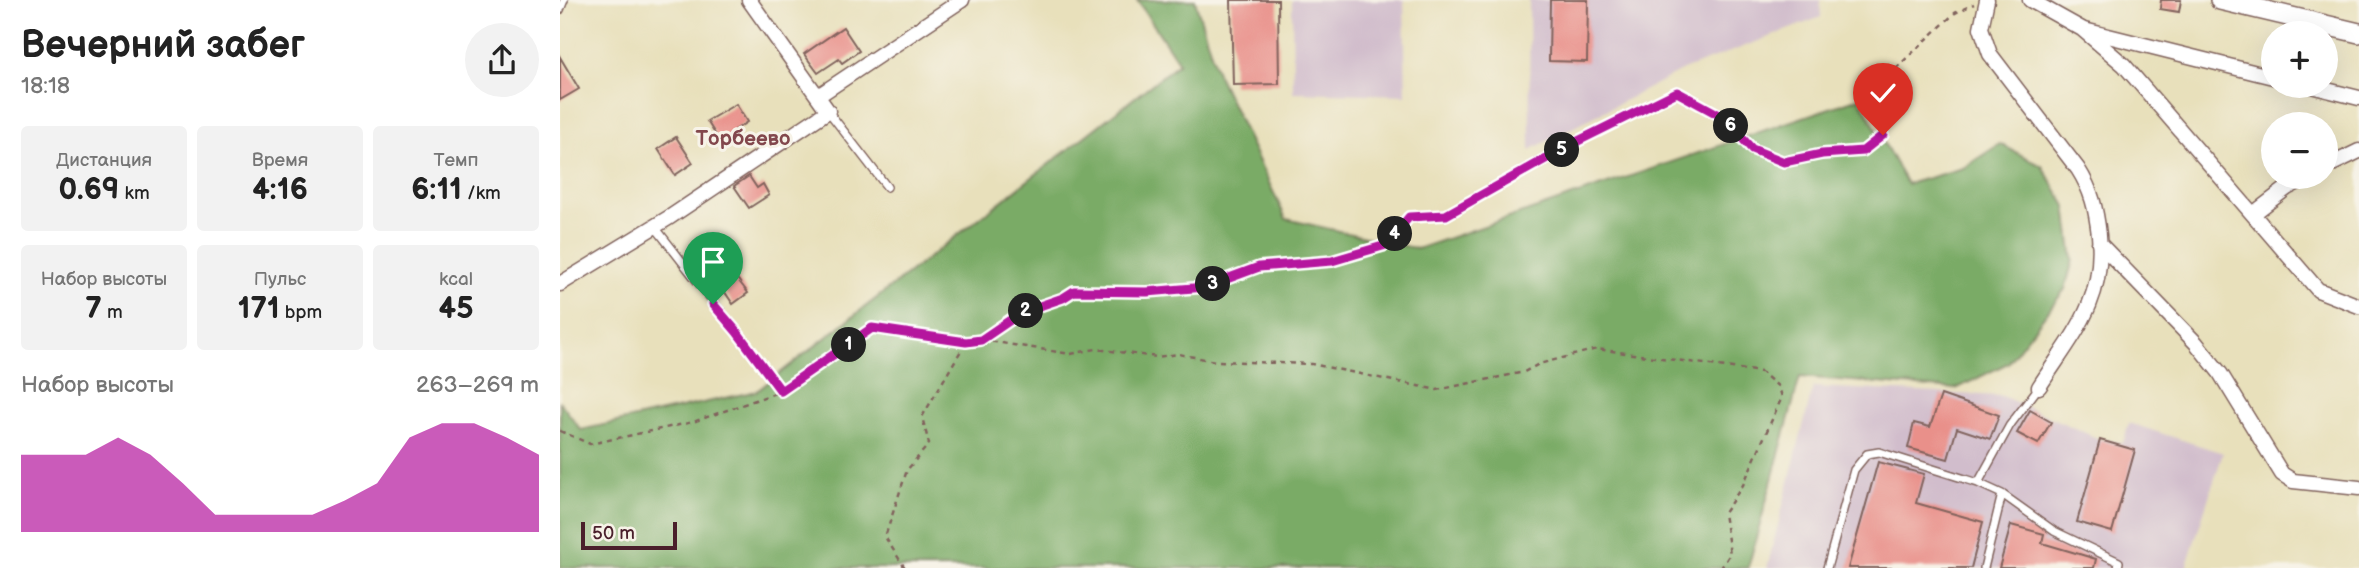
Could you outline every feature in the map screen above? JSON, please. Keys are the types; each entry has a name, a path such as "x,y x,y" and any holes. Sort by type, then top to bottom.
{"main road":[{"path":"2220,0 2359,33"}],"street":[{"path":"560,284 654,226 828,111 749,0"},
{"path":"818,96 962,0"},
{"path":"1987,0 1981,20 1985,45 2002,74 2088,186 2096,211 2098,282 2091,304 2039,387"},
{"path":"2030,0 2082,29 2123,65 2318,290 2359,306"},
{"path":"2082,29 2261,73"},
{"path":"2338,93 2359,98"},
{"path":"2338,161 2359,151"},
{"path":"2253,214 2286,189"},
{"path":"2099,243 2186,333 2220,373 2283,474 2293,481 2359,488"}],"lane":[{"path":"560,10 565,0"},
{"path":"828,111 887,187"},
{"path":"654,226 737,332"},
{"path":"1978,483 2010,425 2039,387"},
{"path":"1828,568 1854,470 1867,454 1879,452 1978,483 2001,494 2054,531 2119,562 2118,568"},
{"path":"1984,568 2001,494"}],"path":[{"path":"981,340 1022,312 1063,298 1074,291 1147,292 1205,287 1259,267 1332,261 1386,245 1409,217 1446,215 1572,144 1677,92 1723,117 1752,149 1784,162 1822,154 1863,151 1883,135 1874,104 1894,70 1955,13 1980,0"},
{"path":"560,431 590,444 694,422 781,391 872,328 966,342 981,340 1071,354 1096,349 1157,356 1178,354 1214,361 1312,364 1437,390 1524,372 1539,364 1597,349 1761,372 1779,387 1782,397 1743,485 1724,513 1730,554 1721,568"},
{"path":"737,332 781,391"},
{"path":"905,568 885,537 907,470 929,444 922,416 966,342"}],"shaded area":[{"path":"1292,0 1404,0 1406,95 1293,92"},
{"path":"1529,0 1820,0 1821,17 1683,70 1530,150"},
{"path":"1813,387 2002,396 2097,438 2123,443 2129,423 2223,453 2186,568 1767,568"}],"green space":[{"path":"1137,0 1195,0 1217,73 1286,219 1417,249 1859,98 1907,184 1963,168 2000,144 2042,166 2066,206 2073,260 2065,289 2008,363 1956,389 1800,377 1748,568 560,568 560,402 581,430 757,391 1179,63"}],"building":[{"path":"1231,0 1278,0 1279,84 1233,85"},
{"path":"1550,0 1588,0 1587,62 1549,61"},
{"path":"2161,0 2181,0 2179,12 2160,9"},
{"path":"843,27 859,51 842,63 839,59 818,73 804,54"},
{"path":"560,57 579,89 560,100"},
{"path":"736,104 747,122 735,130 740,138 724,148 707,121"},
{"path":"676,137 693,163 675,175 658,149"},
{"path":"749,176 757,188 763,184 769,195 749,208 734,186"},
{"path":"732,272 748,293 733,304 718,282"},
{"path":"1941,395 1999,415 1990,439 1957,428 1948,459 1908,448 1914,423 1930,427"},
{"path":"2030,410 2051,422 2038,444 2017,433"},
{"path":"2100,440 2135,450 2112,532 2077,522"},
{"path":"1878,462 1924,474 1916,503 1983,522 1971,568 1848,568"},
{"path":"2011,525 2044,534 2042,543 2096,559 2094,568 1999,568"}],"district":[{"name":"Торбеево","path":"743,138"}],"route":[{"path":"713,304 781,391 872,328 966,342 981,340 1022,312 1063,298 1074,291 1147,292 1205,287 1259,267 1332,261 1386,245 1409,217 1446,215 1572,144 1677,92 1723,117 1752,149 1784,162 1822,154 1863,151 1883,135"}]}
